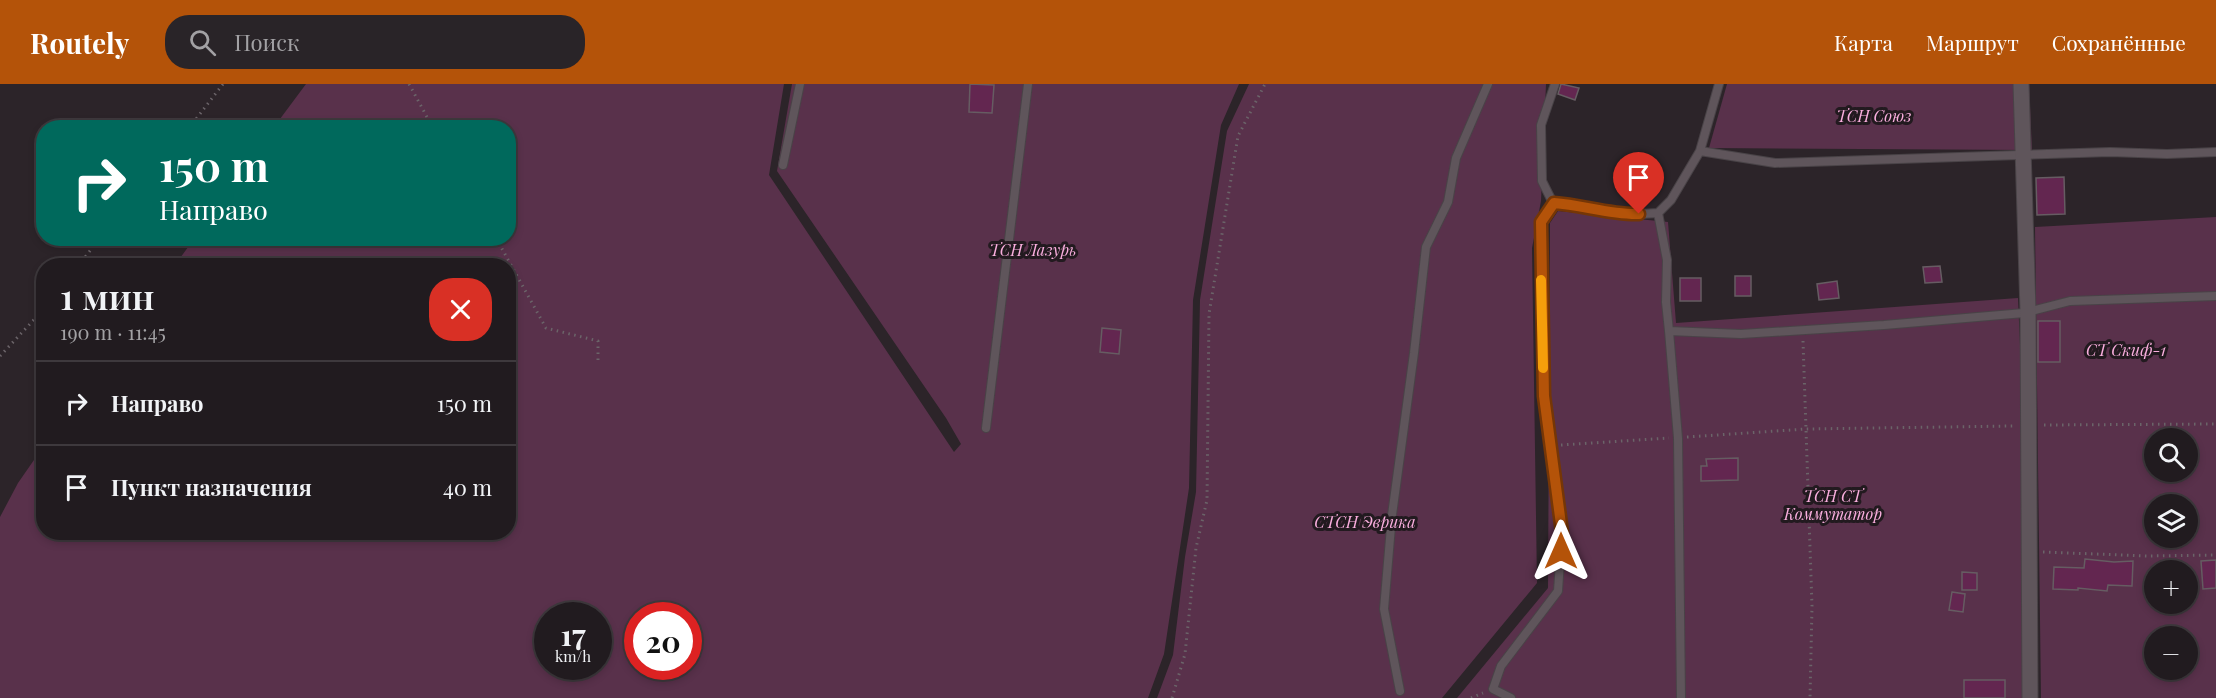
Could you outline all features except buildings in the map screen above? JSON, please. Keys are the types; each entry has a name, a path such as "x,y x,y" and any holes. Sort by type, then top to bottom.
{"street":[{"path":"2021,84 2028,311 2030,698"}],"lane":[{"path":"783,165 800,84"},
{"path":"986,428 1028,84"},
{"path":"1400,691 1384,609 1392,515 1426,247 1448,202 1456,158 1488,84"},
{"path":"1554,203 1542,181 1541,125 1555,84"},
{"path":"1554,203 1579,205 1621,214 1658,213 1671,200 1700,151 1719,84"},
{"path":"1700,151 1774,162 2216,152"},
{"path":"1511,698 1493,689 1501,666 1558,591 1562,532 1544,396 1541,222 1554,203"},
{"path":"1658,213 1667,260 1666,302 1678,438 1681,698"},
{"path":"1669,331 1741,334 1884,325 2028,311 2070,301 2216,296"}],"path":[{"path":"195,120 223,84"},
{"path":"409,84 429,120"},
{"path":"1172,698 1185,654 1196,548 1207,500 1209,314 1238,136 1265,84"},
{"path":"84,258 94,246"},
{"path":"516,274 546,328 598,341 598,361"},
{"path":"0,356 36,318"},
{"path":"1803,330 1812,606 1810,698"},
{"path":"1551,446 1806,429 2216,424"},
{"path":"2029,551 2147,556 2216,555"}],"green space":[{"name":"ТСН Лазурь","path":"306,84 784,84 769,175 954,452 961,444 946,418 777,171 792,84 1239,84 1221,125 1193,300 1189,488 1164,654 1148,698 0,698 0,517 18,483 36,457 36,540 516,540 516,258 180,258 189,246 516,246 516,120 279,120"},
{"name":"СТСН Эврика","path":"1249,84 1546,84 1541,201 1532,248 1537,583 1442,698 1157,698 1173,655 1185,557 1196,492 1200,300 1227,131"},
{"name":"ТСН Союз","path":"1727,84 2029,84 2032,150 1709,148"},
{"name":"ТСН СТ Коммутатор","path":"1558,211 1668,222 1676,323 2018,298 2035,698 1457,698 1548,588 1550,223"},
{"name":"СТ Скиф-1","path":"2216,217 2216,698 2041,698 2035,227"}],"slow traffic":[{"path":"1541,280 1543,368"}],"route":[{"path":"1561,551 1562,532 1544,396 1541,222 1554,203 1579,205 1621,214 1639,214"}]}
